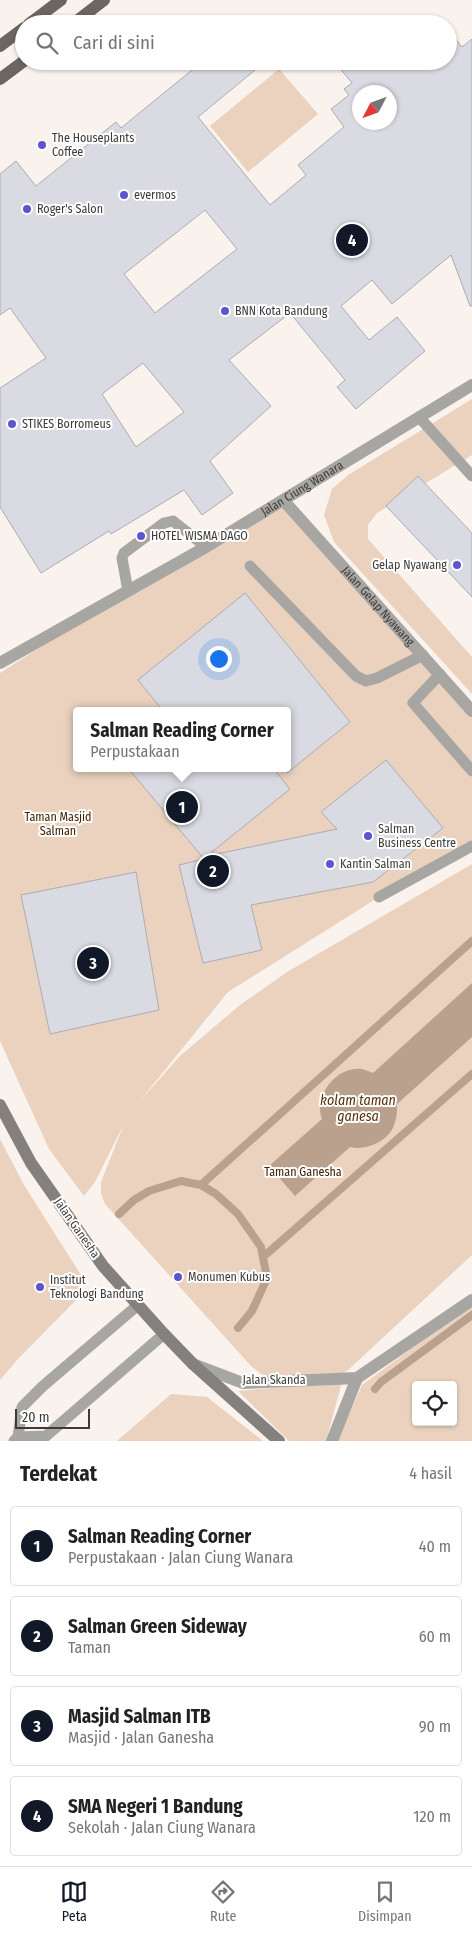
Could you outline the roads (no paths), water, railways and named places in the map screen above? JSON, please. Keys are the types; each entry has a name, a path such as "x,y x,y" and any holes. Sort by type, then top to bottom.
{"main road":[{"path":"41,15 61,0"},
{"path":"85,15 104,0"},
{"path":"0,46 15,35"},
{"path":"0,79 15,68"}],"street":[{"name":"Jalan Ciung Wanara","path":"0,663 206,547 472,385"},
{"name":"Jalan Gelap Nyawang","path":"284,501 424,655 472,711"},
{"name":"Jalan Ganesha","path":"0,1106 31,1162 103,1266 164,1334 194,1364 280,1441"},
{"path":"332,1441 357,1378 472,1300"},
{"name":"Jalan Skanda","path":"194,1364 243,1383 357,1378"}],"lane":[{"path":"419,417 472,476"},
{"path":"128,591 122,558 124,553 164,523 173,521 206,547"},
{"path":"250,566 356,676 366,682 424,655"},
{"path":"440,674 413,703 472,771"},
{"path":"379,897 472,846"},
{"path":"138,1305 22,1407 16,1439 46,1436 164,1334"}],"water":[{"name":"kolam taman ganesa","path":"472,983 472,1037 397,1104 395,1122 387,1136 370,1146 363,1148 350,1147 295,1196 269,1166 322,1119 321,1101 329,1084 344,1072 353,1069 362,1069 373,1073"}],"waterway":[{"path":"201,1185 472,941"},
{"path":"263,1257 472,1074"},
{"path":"119,1214 134,1200 149,1191 181,1181 201,1185 216,1194 238,1214 261,1247 267,1278 252,1311 238,1328"},
{"path":"375,1389 381,1382 472,1315"}],"place":[{"name":"The Houseplants Coffee","path":"42,145"},
{"name":"evermos","path":"124,195"},
{"name":"Roger's Salon","path":"27,209"},
{"name":"SMA Negeri 1 Bandung","path":"352,240"},
{"name":"BNN Kota Bandung","path":"225,311"},
{"name":"STIKES Borromeus","path":"12,424"},
{"name":"HOTEL WISMA DAGO","path":"141,536"},
{"name":"Gelap Nyawang","path":"457,565"},
{"name":"Salman Reading Corner","path":"182,807"},
{"name":"Salman Business Centre","path":"368,836"},
{"name":"Kantin Salman","path":"330,864"},
{"name":"Salman Green Sideway","path":"213,871"},
{"name":"Masjid Salman ITB","path":"93,963"},
{"name":"Monumen Kubus","path":"178,1277"},
{"name":"Institut Teknologi Bandung","path":"40,1287"}],"park label":[{"name":"Taman Masjid Salman","path":"58,824"},
{"name":"Taman Ganesha","path":"303,1172"}]}
